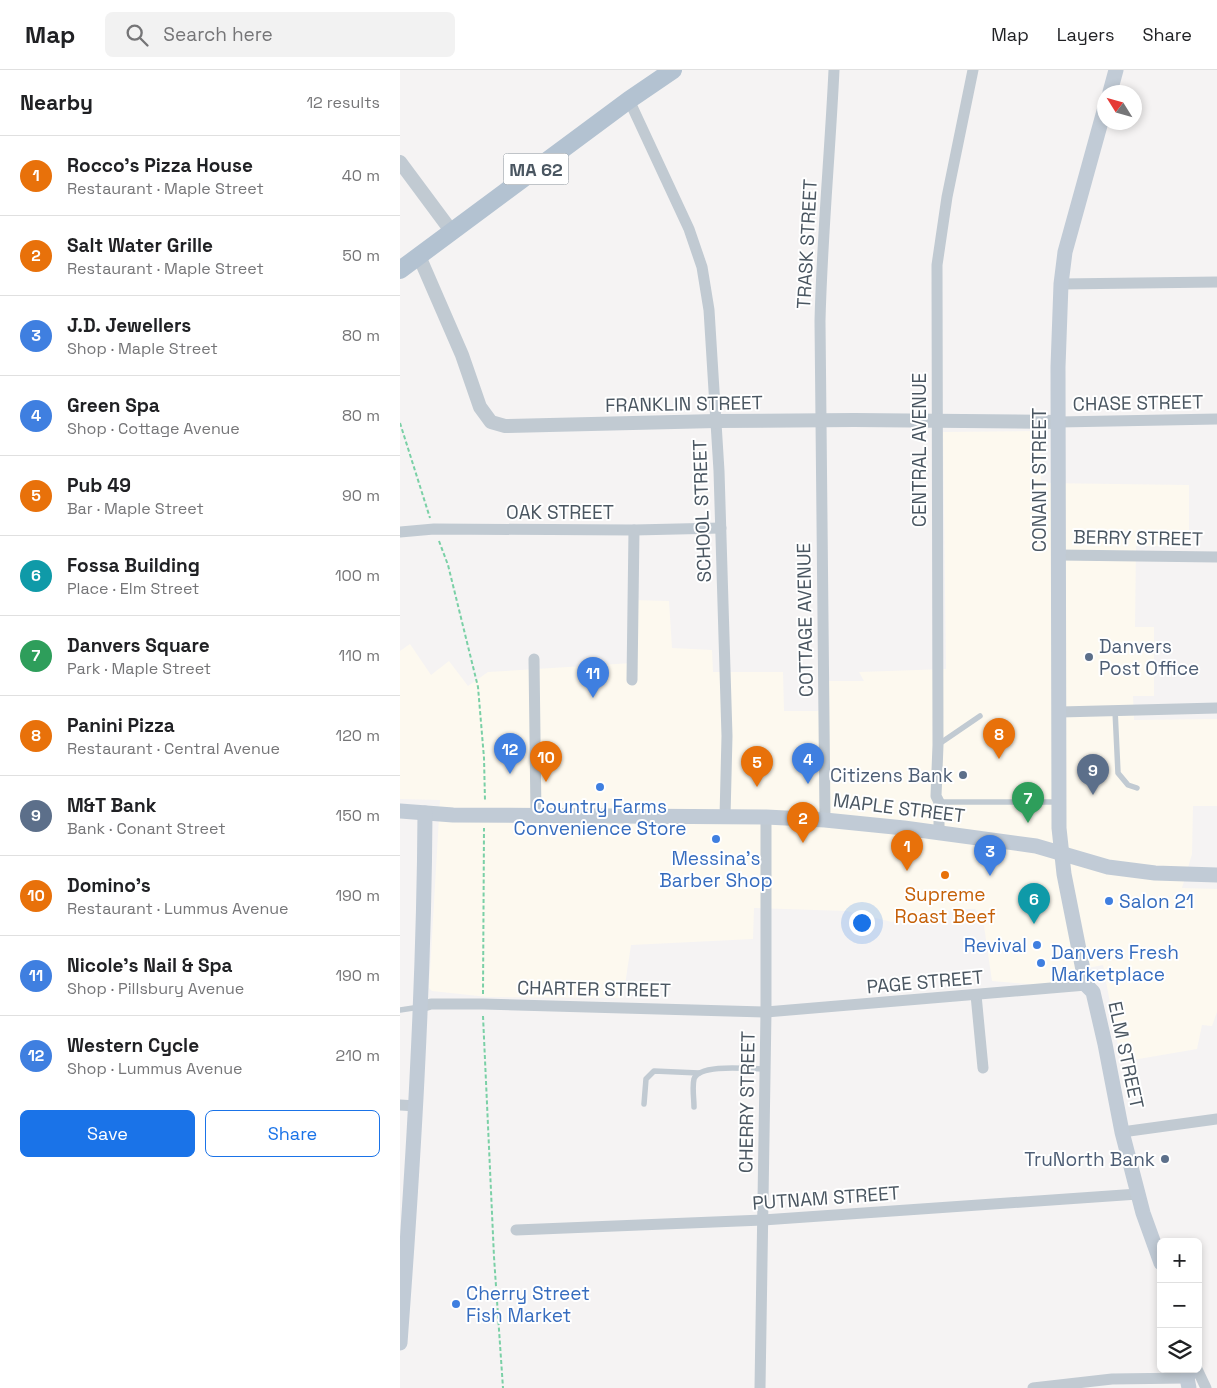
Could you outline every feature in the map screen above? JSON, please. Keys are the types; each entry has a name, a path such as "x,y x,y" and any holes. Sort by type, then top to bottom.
{"main road":[{"name":"MA 62","path":"400,270 673,70"},
{"path":"1112,85 1116,70"},
{"name":"CONANT STREET","path":"1062,854 1060,828 1059,555 1061,284 1065,252 1099,130"},
{"name":"MAPLE STREET","path":"402,809 425,813 536,816 766,817 824,820 939,832 1036,846 1108,867 1145,872 1217,875"},
{"path":"400,1344 404,1227 416,1106 421,1007 425,813"},
{"name":"ELM STREET","path":"1062,854 1064,874 1086,985 1092,992 1105,1044 1122,1132 1138,1194 1157,1251"}],"street":[{"name":"TRASK STREET","path":"821,421 822,266 834,70"},
{"name":"CENTRAL AVENUE","path":"939,832 939,802 936,796 938,745 937,265 948,197 973,70"},
{"name":"SCHOOL STREET","path":"630,100 689,229 702,267 709,310 721,528 727,736 725,817"},
{"path":"400,162 452,232"},
{"name":"FRANKLIN STREET","path":"419,256 462,355 480,407 491,422 496,425 716,421 1059,422"},
{"path":"1061,284 1217,282"},
{"name":"CHASE STREET","path":"1059,422 1217,419"},
{"name":"COTTAGE AVENUE","path":"821,421 824,820"},
{"name":"OAK STREET","path":"400,532 434,529 595,532 721,528"},
{"path":"632,680 634,530"},
{"name":"BERRY STREET","path":"1059,555 1217,557"},
{"path":"534,659 536,816"},
{"path":"1060,712 1217,708"},
{"name":"CHERRY STREET","path":"760,1388 766,1012 766,817"},
{"name":"PAGE STREET","path":"766,1012 1086,985"},
{"path":"976,995 983,1068"},
{"name":"CHARTER STREET","path":"421,1007 431,1004 483,1004 766,1012"},
{"path":"400,1105 416,1106"},
{"path":"1122,1132 1217,1119"},
{"name":"PUTNAM STREET","path":"516,1230 763,1220 1138,1194"},
{"path":"1033,1388 1112,1379 1191,1376 1206,1388"}],"lane":[{"path":"1115,710 1118,773 1128,785 1137,788"},
{"path":"938,745 980,716"},
{"path":"939,802 1060,802"},
{"path":"400,1010 421,1007"},
{"path":"644,1104 646,1079 654,1071 699,1072 708,1069 765,1069"},
{"path":"694,1107 694,1078 699,1072"}],"path":[{"path":"400,423 448,566 478,687 484,758 485,801"},
{"path":"484,827 483,1004 494,1257 503,1388"}],"shaded area":[{"path":"1040,431 1041,483 1189,485 1189,546 1136,546 1135,627 1154,627 1154,696 1133,696 1134,720 1217,719 1217,806 1193,806 1192,854 1182,888 1217,889 1217,1012 1212,1026 1202,1025 1197,1049 1121,1062 1103,965 1068,972 1063,975 1060,987 992,981 983,919 975,909 958,909 892,922 846,911 754,908 753,939 631,945 623,998 488,997 432,991 429,988 440,800 400,799 400,651 410,644 431,675 449,661 468,686 488,672 632,663 633,600 669,601 672,648 712,650 713,672 783,672 784,711 817,711 823,708 827,681 864,681 859,672 946,669 943,432"}],"place":[{"name":"Danvers Post Office","path":"1089,657"},
{"name":"Nicole’s Nail & Spa","path":"593,698"},
{"name":"Panini Pizza","path":"999,759"},
{"name":"Western Cycle","path":"510,774"},
{"name":"Citizens Bank","path":"963,775"},
{"name":"Domino's","path":"546,782"},
{"name":"Green Spa","path":"808,784"},
{"name":"Country Farms Convenience Store","path":"600,787"},
{"name":"Pub 49","path":"757,787"},
{"name":"M&T Bank","path":"1093,795"},
{"name":"Danvers Square","path":"1028,823"},
{"name":"Messina's Barber Shop","path":"716,839"},
{"name":"Salt Water Grille","path":"803,843"},
{"name":"Rocco's Pizza House","path":"907,871"},
{"name":"Supreme Roast Beef","path":"945,875"},
{"name":"J.D. Jewellers","path":"990,876"},
{"name":"Salon 21","path":"1109,901"},
{"name":"Fossa Building","path":"1034,924"},
{"name":"Revival","path":"1037,945"},
{"name":"Danvers Fresh Marketplace","path":"1041,963"},
{"name":"TruNorth Bank","path":"1165,1159"},
{"name":"Cherry Street Fish Market","path":"456,1304"}]}
